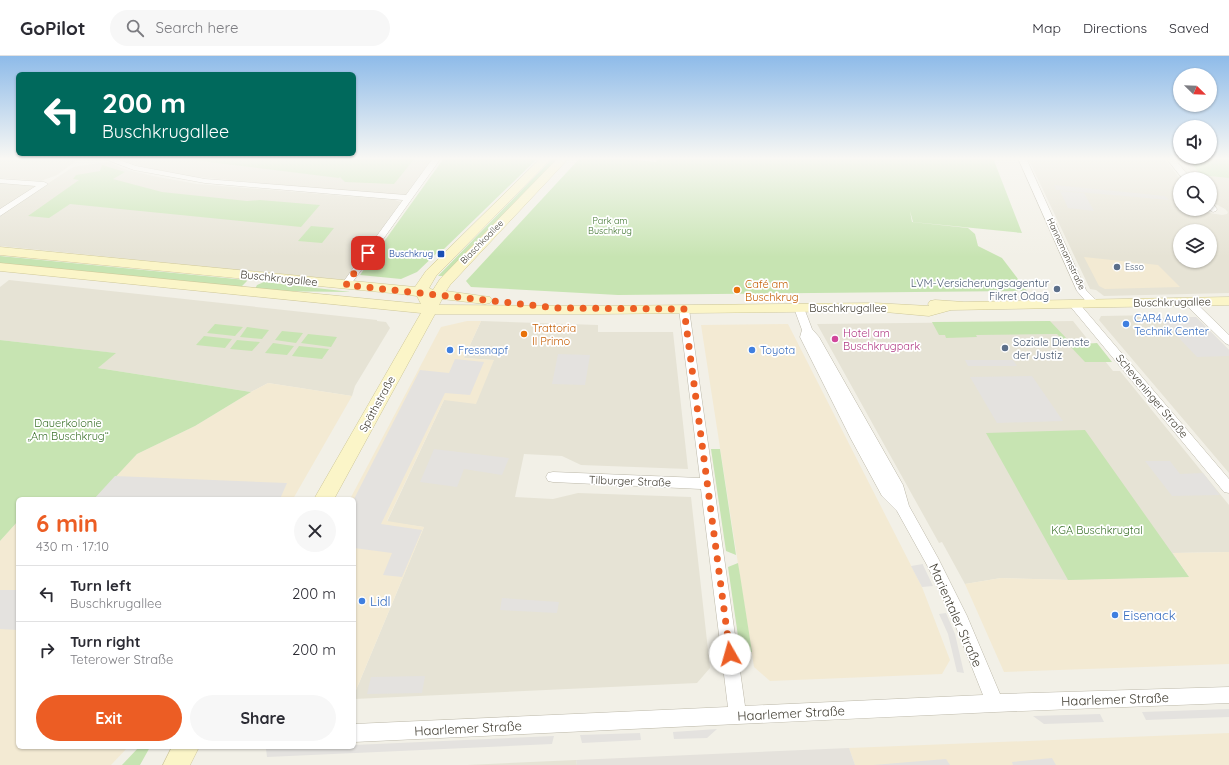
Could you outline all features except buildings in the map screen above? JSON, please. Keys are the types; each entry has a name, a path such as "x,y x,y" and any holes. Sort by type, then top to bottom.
{"main road":[{"name":"Blaschkoallee","path":"514,191 431,274 424,283 430,293 455,271 532,191"},
{"name":"Buschkrugallee","path":"0,251 430,293 558,308"},
{"name":"Buschkrugallee","path":"0,267 430,309 898,308 929,311 947,306 1229,302"},
{"path":"246,291 259,276"},
{"name":"Späthstraße","path":"325,497 430,309 430,293"},
{"path":"176,765 185,749"}],"street":[{"path":"0,213 33,191"},
{"path":"325,191 407,198"},
{"path":"346,285 412,191"},
{"name":"Hannemannstraße","path":"1037,191 1082,291 1094,304"},
{"path":"1189,302 1229,341"},
{"name":"Scheveninger Straße","path":"1074,304 1229,488"},
{"name":"Marientaler Straße","path":"799,308 807,330 805,337 855,436 887,492 902,507 933,563 961,621 974,658 995,703"},
{"path":"684,309 738,716"},
{"name":"Tilburger Straße","path":"553,477 708,484"},
{"name":"Haarlemer Straße","path":"356,733 995,703 1229,695"}],"shaded area":[{"path":"0,191 30,191 0,210"},
{"path":"36,191 285,191 395,200 401,202 348,276 343,280 0,246 0,215"},
{"path":"349,191 410,191 407,195 402,196"},
{"path":"1044,191 1173,191 1173,216 1217,216 1217,214 1222,215 1227,214 1228,212 1217,205 1217,191 1229,191 1229,293 1104,296 1096,290 1090,289"},
{"path":"1060,191 1084,193 1094,211 1068,208"},
{"path":"1068,191 1115,191 1165,196 1169,200"},
{"path":"1084,257 1158,265 1180,287 1105,289 1099,286"},
{"path":"9,280 377,320 386,322 390,328 355,386 352,396 268,383 251,392 98,368 115,353 0,340 0,287"},
{"path":"1157,315 1160,318 1196,317 1229,350 1229,473 1099,320 1101,316"},
{"path":"1196,317 1229,350 1229,356 1197,357 1160,318"},
{"path":"467,321 481,321 464,358 494,360 476,404 444,400 387,521 424,527 356,690 356,497 351,497 441,327"},
{"path":"481,321 598,325 598,332 673,332 688,469 581,465 562,456 524,454 515,497 553,499 578,493 691,497 710,668 697,683 356,699 356,690 424,527 387,522 444,400 494,360 464,358"},
{"path":"1073,321 1113,371 1120,371 1229,505 1229,552 1173,553 1189,577 1068,580 1001,578 965,584 942,542 939,543 817,324"},
{"path":"788,324 922,587 950,660 942,674 770,681 754,667 701,325"},
{"path":"558,354 590,355 585,385 552,384"},
{"path":"455,359 484,362 470,395 445,393 381,524 422,530 402,577 383,575 392,553 356,548 355,497 420,370 449,373"},
{"path":"965,360 1013,360 1017,366 968,366"},
{"path":"1032,376 1063,421 997,423 970,377"},
{"path":"268,383 352,396 294,497 96,497 137,454 195,426"},
{"path":"434,449 509,458 502,475 464,469 457,487 420,482"},
{"path":"1145,461 1170,461 1180,474 1203,473 1220,495 1172,496"},
{"path":"115,476 287,483 281,497 96,497"},
{"path":"16,523 16,749 126,749 111,765 0,765 0,541"},
{"path":"1229,552 1229,664 1004,672 965,584 1001,578 1068,580 1189,577 1173,553"},
{"path":"923,564 933,586 922,587 911,566"},
{"path":"0,590 16,590 16,630 0,629"},
{"path":"502,598 559,602 557,613 500,610"},
{"path":"946,613 955,634 964,673 957,672 948,634 939,614"},
{"path":"425,676 422,693 367,694 371,677"},
{"path":"1229,709 1229,717 1146,720 1142,712"},
{"path":"1100,714 1104,722 1044,724 1033,716"},
{"path":"717,729 707,738 674,739 673,732"},
{"path":"640,733 641,740 582,743 580,735"},
{"path":"1229,733 1229,765 855,765 849,748"},
{"path":"554,736 552,744 267,757 266,749 356,749 356,745"},
{"path":"849,748 855,765 577,765 576,760"},
{"path":"1052,758 1056,765 1013,765 1012,762"},
{"path":"946,759 950,765 873,765"},
{"path":"576,760 577,765 467,765"}],"green space":[{"path":"63,191 159,191 247,201 260,200 320,205 301,227 70,204 49,218 28,216"},
{"path":"420,191 504,191 444,249 440,250 417,272 401,279 360,275"},
{"path":"521,191 526,191 443,276 438,276"},
{"name":"Park am Buschkrug","path":"549,191 1006,191 1022,233 913,222 910,211 912,222 968,228 975,234 978,246 1002,258 1027,291 618,295 471,287 466,281"},
{"path":"311,226 334,228 322,243 298,241"},
{"path":"0,256 247,281 240,288 0,264"},
{"path":"264,282 351,292 265,291 255,289 257,285"},
{"path":"1050,321 1068,340 1064,341 1057,334 976,335 977,337 946,338 945,335 939,335 932,322"},
{"path":"215,324 243,327 235,336 207,333"},
{"path":"247,327 269,330 262,339 240,337"},
{"path":"282,331 303,333 296,343 275,340"},
{"path":"308,334 337,337 331,347 301,343"},
{"path":"204,336 232,339 225,348 196,345"},
{"name":"Dauerkolonie „Am Buschkrug“","path":"0,340 116,353 98,368 251,392 195,426 137,454 97,497 16,497 16,523 0,541"},
{"path":"237,340 260,342 252,351 230,349"},
{"path":"273,343 294,346 287,355 265,353"},
{"path":"1097,343 1112,362 1085,362 1069,345"},
{"path":"299,346 329,349 322,359 292,356"},
{"name":"KGA Buschkrugtal","path":"1085,430 1189,577 1068,580 986,433"},
{"path":"711,449 720,449 736,555 726,551"},
{"path":"738,563 752,652 740,650 728,567"},
{"path":"137,749 149,749 140,765 122,765"}],"place":[{"name":"Buschkrug","path":"441,254"},
{"name":"Esso","path":"1117,267"},
{"name":"LVM-Versicherungsagentur Fikret Odağ","path":"1057,289"},
{"name":"Café am Buschkrug","path":"737,290"},
{"name":"CAR4 Auto Technik Center","path":"1126,324"},
{"name":"Trattoria Il Primo","path":"524,334"},
{"name":"Hotel am Buschkrugpark","path":"835,339"},
{"name":"Soziale Dienste der Justiz","path":"1005,348"},
{"name":"Fressnapf","path":"450,350"},
{"name":"Toyota","path":"752,350"},
{"name":"Lidl","path":"362,601"},
{"name":"Eisenack","path":"1115,615"}],"route":[{"path":"368,253 346,285 558,308 597,310 684,309 730,654"}]}
